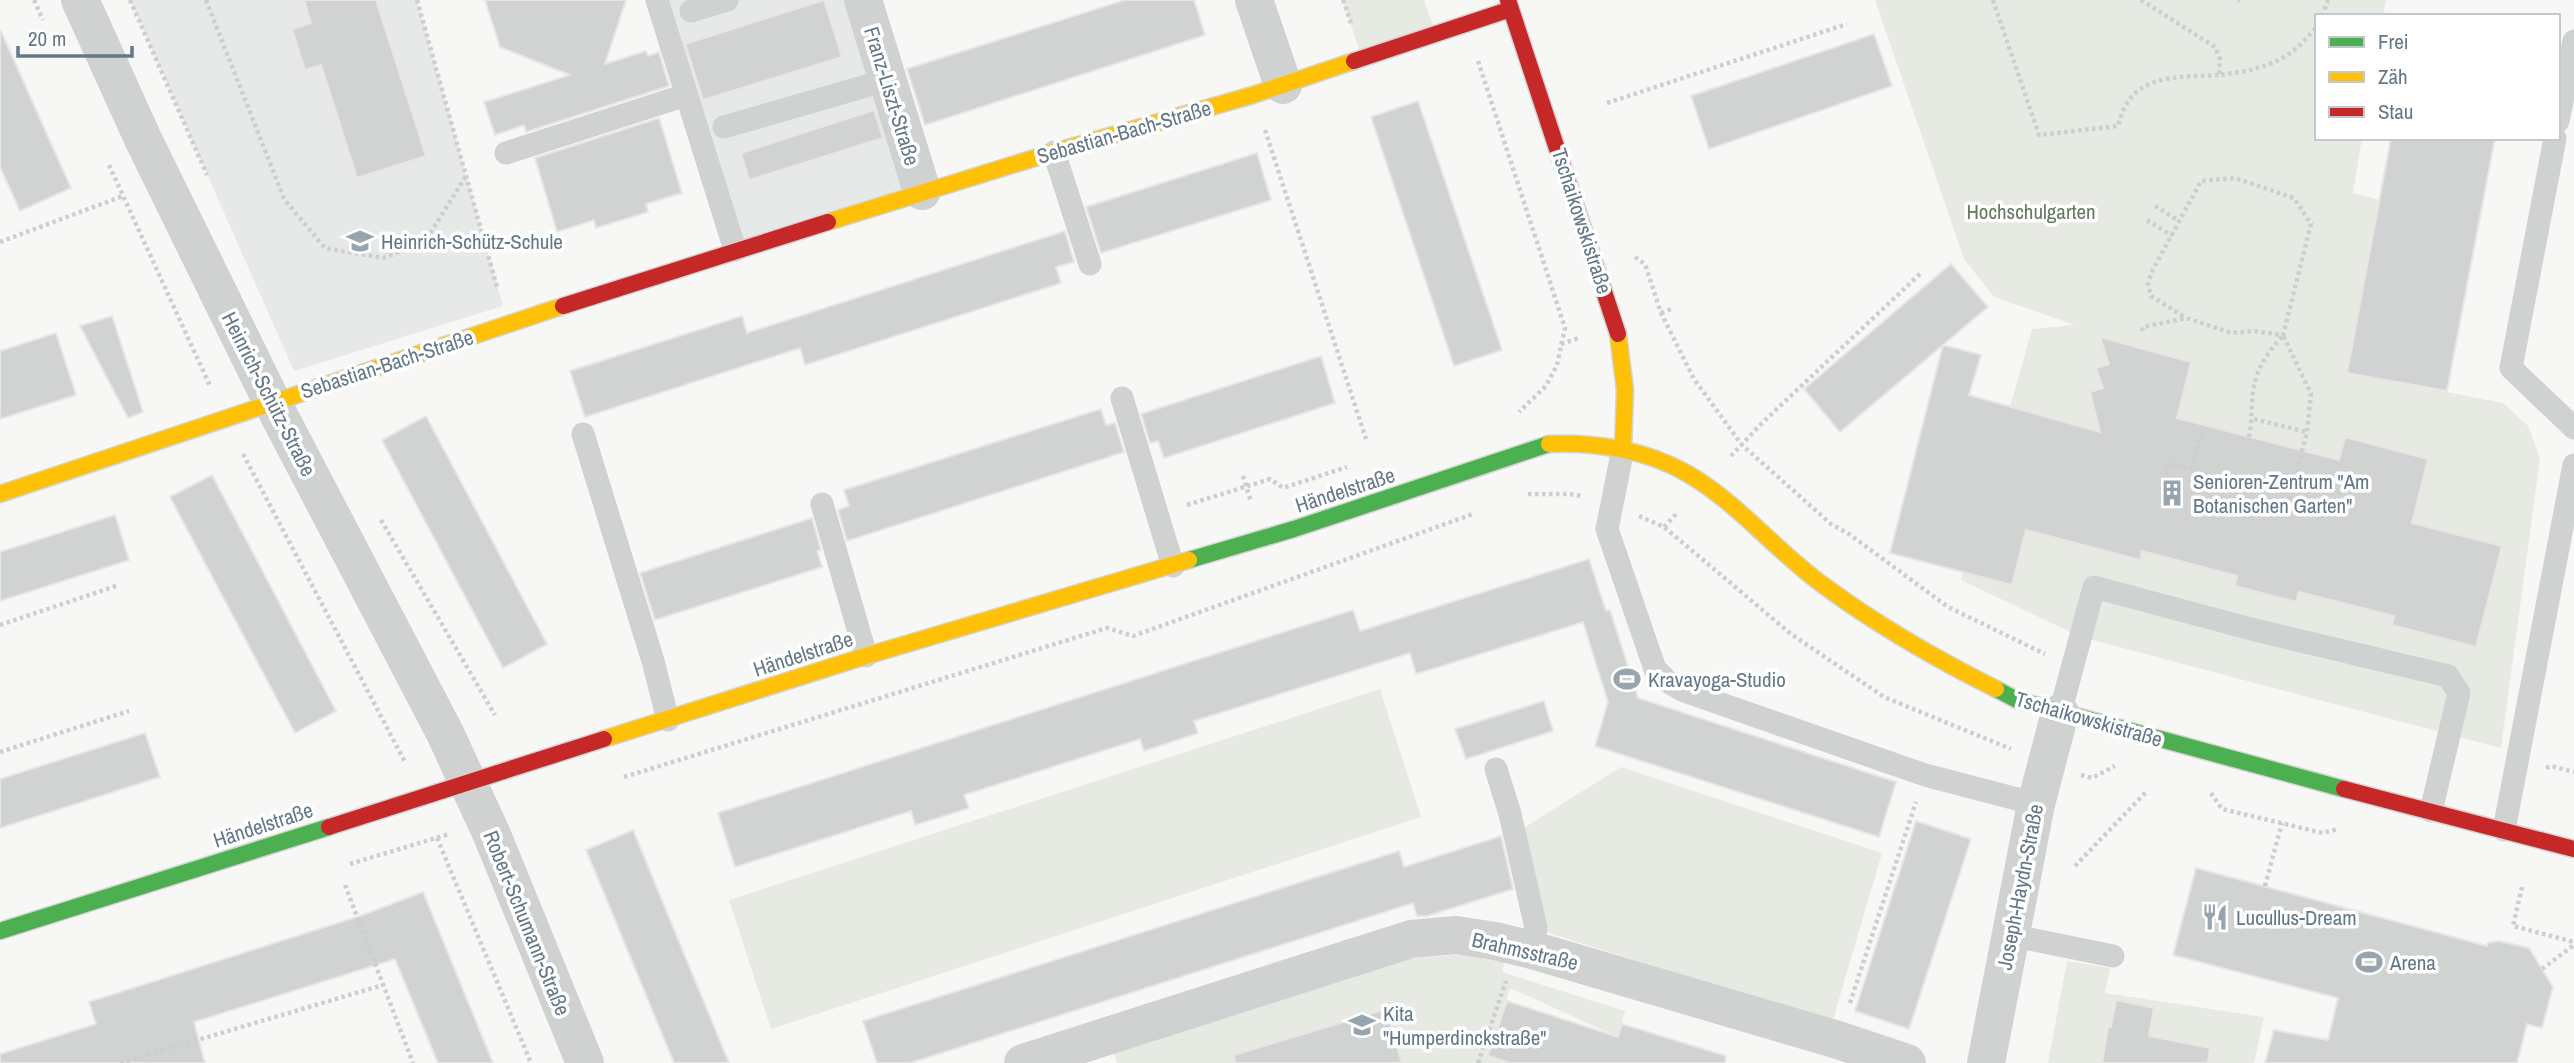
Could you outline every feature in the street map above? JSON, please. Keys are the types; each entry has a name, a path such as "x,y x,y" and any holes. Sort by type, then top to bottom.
{"street":[{"name":"Heinrich-Schütz-Straße","path":"80,0 143,139 272,402 445,733 468,783"},
{"name":"Franz-Liszt-Straße","path":"863,0 922,191"},
{"path":"1254,0 1268,90"},
{"name":"Sebastian-Bach-Straße","path":"0,494 735,250 922,191 1268,90 1466,24 1509,4"},
{"name":"Tschaikowskistraße","path":"1509,4 1617,327 1625,390 1623,449 1665,463 1704,484 1823,586 1904,638 1976,680 2017,700 2574,849"},
{"name":"Händelstraße","path":"0,931 866,656 1294,529 1550,444 1586,443 1623,449"},
{"name":"Joseph-Haydn-Straße","path":"1986,1063 2036,804 2060,713"},
{"name":"Robert-Schumann-Straße","path":"468,783 585,1063"},
{"name":"Brahmsstraße","path":"1023,1063 1074,1055 1411,939 1456,936 1525,948 1838,1040 1907,1063"}],"lane":[{"path":"657,0 735,250"},
{"path":"691,11 727,0"},
{"path":"2560,112 2573,54"},
{"path":"724,127 887,79"},
{"path":"506,153 687,95"},
{"path":"2555,140 2511,368 2574,428"},
{"path":"1054,152 1090,264"},
{"path":"1122,398 1173,566"},
{"path":"583,434 653,660 668,720"},
{"name":"Tschaikowskistraße","path":"1623,449 1607,528 1655,669 1667,681 1696,695 1925,775 2036,804"},
{"path":"2504,830 2568,527 2574,465"},
{"path":"822,504 866,656"},
{"path":"2060,713 2094,587 2255,630 2448,676 2459,694 2431,811"},
{"path":"1496,769 1510,814 1536,928 1525,948"},
{"path":"2010,935 2113,956"}],"path":[{"path":"34,0 45,24"},
{"path":"206,0 284,200 326,248 383,258 424,243 466,176"},
{"path":"417,0 510,324"},
{"path":"1993,0 2039,135 2118,126 2126,104 2135,93 2150,84 2171,77 2246,72 2293,51 2315,29"},
{"path":"2141,0 2215,47 2220,59 2219,75"},
{"path":"1466,24 1565,328 1557,365 1546,386 1533,398"},
{"path":"1607,103 1847,24"},
{"path":"1268,90 1366,439"},
{"path":"107,159 225,419 398,747"},
{"path":"2249,437 2253,419 2254,383 2265,357 2283,335 2311,224 2294,198 2235,178 2201,181 2151,273 2148,285 2151,296 2186,318 2232,333 2253,331 2283,335"},
{"path":"0,242 123,196"},
{"path":"2155,206 2179,221"},
{"path":"2147,219 2172,236"},
{"path":"1631,255 1645,264 1661,313 1694,379 1742,445 1831,524 1849,534 1948,607 2072,667"},
{"path":"1742,445 1922,272"},
{"path":"1661,313 1674,308"},
{"path":"2142,331 2143,327 2153,324 2186,318"},
{"path":"2283,335 2311,394 2307,432 2289,500"},
{"path":"2253,419 2307,432"},
{"path":"2166,475 2169,463 2191,469 2200,436 2205,436"},
{"path":"1243,476 1251,503"},
{"path":"1516,498 1528,494 1569,494"},
{"path":"1611,503 1664,527 1791,634 1884,697 2046,764 2092,778"},
{"path":"1133,636 1477,512"},
{"path":"0,625 119,585"},
{"path":"0,752 129,712"},
{"path":"1838,1040 1925,775"},
{"path":"2076,866 2147,791"},
{"path":"2222,809 2323,833"},
{"path":"2265,886 2282,823"},
{"path":"442,851 531,1063"},
{"path":"345,885 413,1063"},
{"path":"2522,887 2513,926 2574,944"},
{"path":"2542,969 2574,944"},
{"path":"1478,1063 1525,948"},
{"path":"120,1063 383,985"}],"shaded area":[{"name":"Heinrich-Schütz-Schule","path":"130,0 417,0 503,306 294,371"},
{"path":"657,0 863,0 922,191 735,250"}],"green space":[{"path":"1343,0 1424,0 1436,34 1362,59"},
{"name":"Hochschulgarten","path":"1875,0 2386,0 2383,14 2315,14 2315,140 2362,140 2353,193 2380,200 2348,373 2503,403 2528,426 2540,458 2501,748 2081,637 1961,580 2032,329 2075,325 1994,297 1964,259"},
{"path":"1380,689 1421,817 771,1029 729,900"},
{"path":"1621,767 1882,853 1832,1023 1543,931 1521,839 1525,827"},
{"path":"1507,951 1502,972 1625,1011 1618,1037 1510,988 1488,1055 1510,1063 1117,1063 1114,1053 1391,960"},
{"path":"2067,961 2110,968 2105,993 2264,1017 2254,1063 2048,1063"}],"building":[{"path":"304,0 376,0 426,156 357,178 321,65 305,70 292,29 311,23"},
{"path":"485,0 626,0 605,64 646,51 648,56 659,52 669,86 526,132 524,125 495,135 484,102 570,75 500,47"},
{"path":"824,0 842,57 703,100 685,44"},
{"path":"1125,0 1194,0 1205,35 925,125 907,69"},
{"path":"0,29 71,188 20,211 0,167"},
{"path":"1874,34 1892,86 1709,149 1691,96"},
{"path":"1418,101 1502,350 1454,366 1371,117"},
{"path":"874,110 883,138 749,180 741,153"},
{"path":"659,118 682,193 646,204 648,212 596,228 594,220 557,232 535,158"},
{"path":"2391,140 2495,140 2447,391 2347,373"},
{"path":"1257,153 1271,200 1101,253 1086,207"},
{"path":"1065,231 1074,262 1056,267 1061,283 805,365 800,348 585,417 570,371 742,316 747,333"},
{"path":"1951,264 1988,307 1840,432 1804,389"},
{"path":"112,316 143,412 128,418 80,326"},
{"path":"56,333 76,395 0,419 0,351"},
{"name":"Senioren-Zentrum \"Am Botanischen Garten\"","path":"2100,337 2191,362 2177,418 2339,460 2345,437 2428,459 2412,523 2502,546 2476,647 2392,625 2394,616 2299,592 2296,602 2235,586 2237,576 2142,551 2140,560 2026,530 2012,585 1890,553 1943,345 1981,355 1969,395 2100,432 2090,392 2103,388 2096,368 2109,364"},
{"path":"1321,356 1335,403 1164,458 1158,441 1150,443 1141,414"},
{"path":"1101,409 1106,425 1115,423 1124,452 847,541 838,510 849,506 844,490"},
{"path":"426,416 547,644 503,668 382,440"},
{"path":"212,475 336,711 295,733 170,497"},
{"path":"115,515 129,560 0,601 0,552"},
{"path":"812,518 821,550 817,551 822,567 655,620 640,573"},
{"path":"1589,559 1606,611 1610,610 1638,698 1896,782 1879,837 1595,746 1608,702 1583,622 1416,674 1410,653 1194,721 1198,733 1144,751 1140,739 964,795 969,808 960,811 915,825 911,811 735,867 718,813 1353,610 1360,631"},
{"path":"1544,701 1553,731 1466,759 1455,729"},
{"path":"145,733 160,777 0,828 0,779"},
{"path":"1916,821 1971,839 1909,1029 1855,1011"},
{"path":"633,830 729,1063 674,1063 586,850"},
{"path":"1501,836 1513,889 1427,916 1417,916 1413,903 910,1063 877,1063 863,1021 1399,851 1404,867"},
{"name":"Arena","path":"2196,868 2487,946 2488,943 2499,941 2529,948 2553,987 2542,1028 2527,1024 2517,1063 2265,1063 2274,1030 2328,1040 2338,998 2173,955"},
{"path":"423,892 493,1063 438,1063 395,959 194,1022 205,1063 0,1063 0,1054 96,1024 89,1002 363,915"},
{"path":"2116,1000 2154,1008 2149,1036 2210,1048 2208,1063 2102,1063"},
{"path":"1507,1001 1618,1037 1622,1024 1726,1056 1725,1063 1510,1063 1488,1056"},
{"name":"Kita \"Humperdinckstraße\"","path":"1386,1009 1402,1063 1235,1063 1234,1055"}],"traffic: fast":[{"path":"1189,560 1294,529 1549,444"},
{"path":"1996,689 2017,700 2344,789"},
{"path":"0,931 329,827"}],"traffic: slow":[{"path":"828,222 1054,152 1253,95 1354,61"},
{"path":"0,494 563,306"},
{"path":"1618,334 1625,390 1623,449"},
{"path":"1549,444 1585,444 1621,449 1656,459 1688,474 1724,499 1806,572 1843,600 1907,641 1996,689"},
{"path":"604,739 866,656 1189,560"}],"traffic: jam":[{"path":"1508,0 1618,334"},
{"path":"1354,61 1511,9"},
{"path":"563,306 828,222"},
{"path":"329,827 604,739"},
{"path":"2344,789 2574,849"}],"place":[{"name":"Heinrich-Schütz-Schule","path":"360,241"},
{"name":"Senioren-Zentrum \"Am Botanischen Garten\"","path":"2172,493"},
{"name":"Kravayoga-Studio","path":"1627,679"},
{"name":"Lucullus-Dream","path":"2215,917"},
{"name":"Arena","path":"2369,962"},
{"name":"Kita \"Humperdinckstraße\"","path":"1362,1025"}]}
